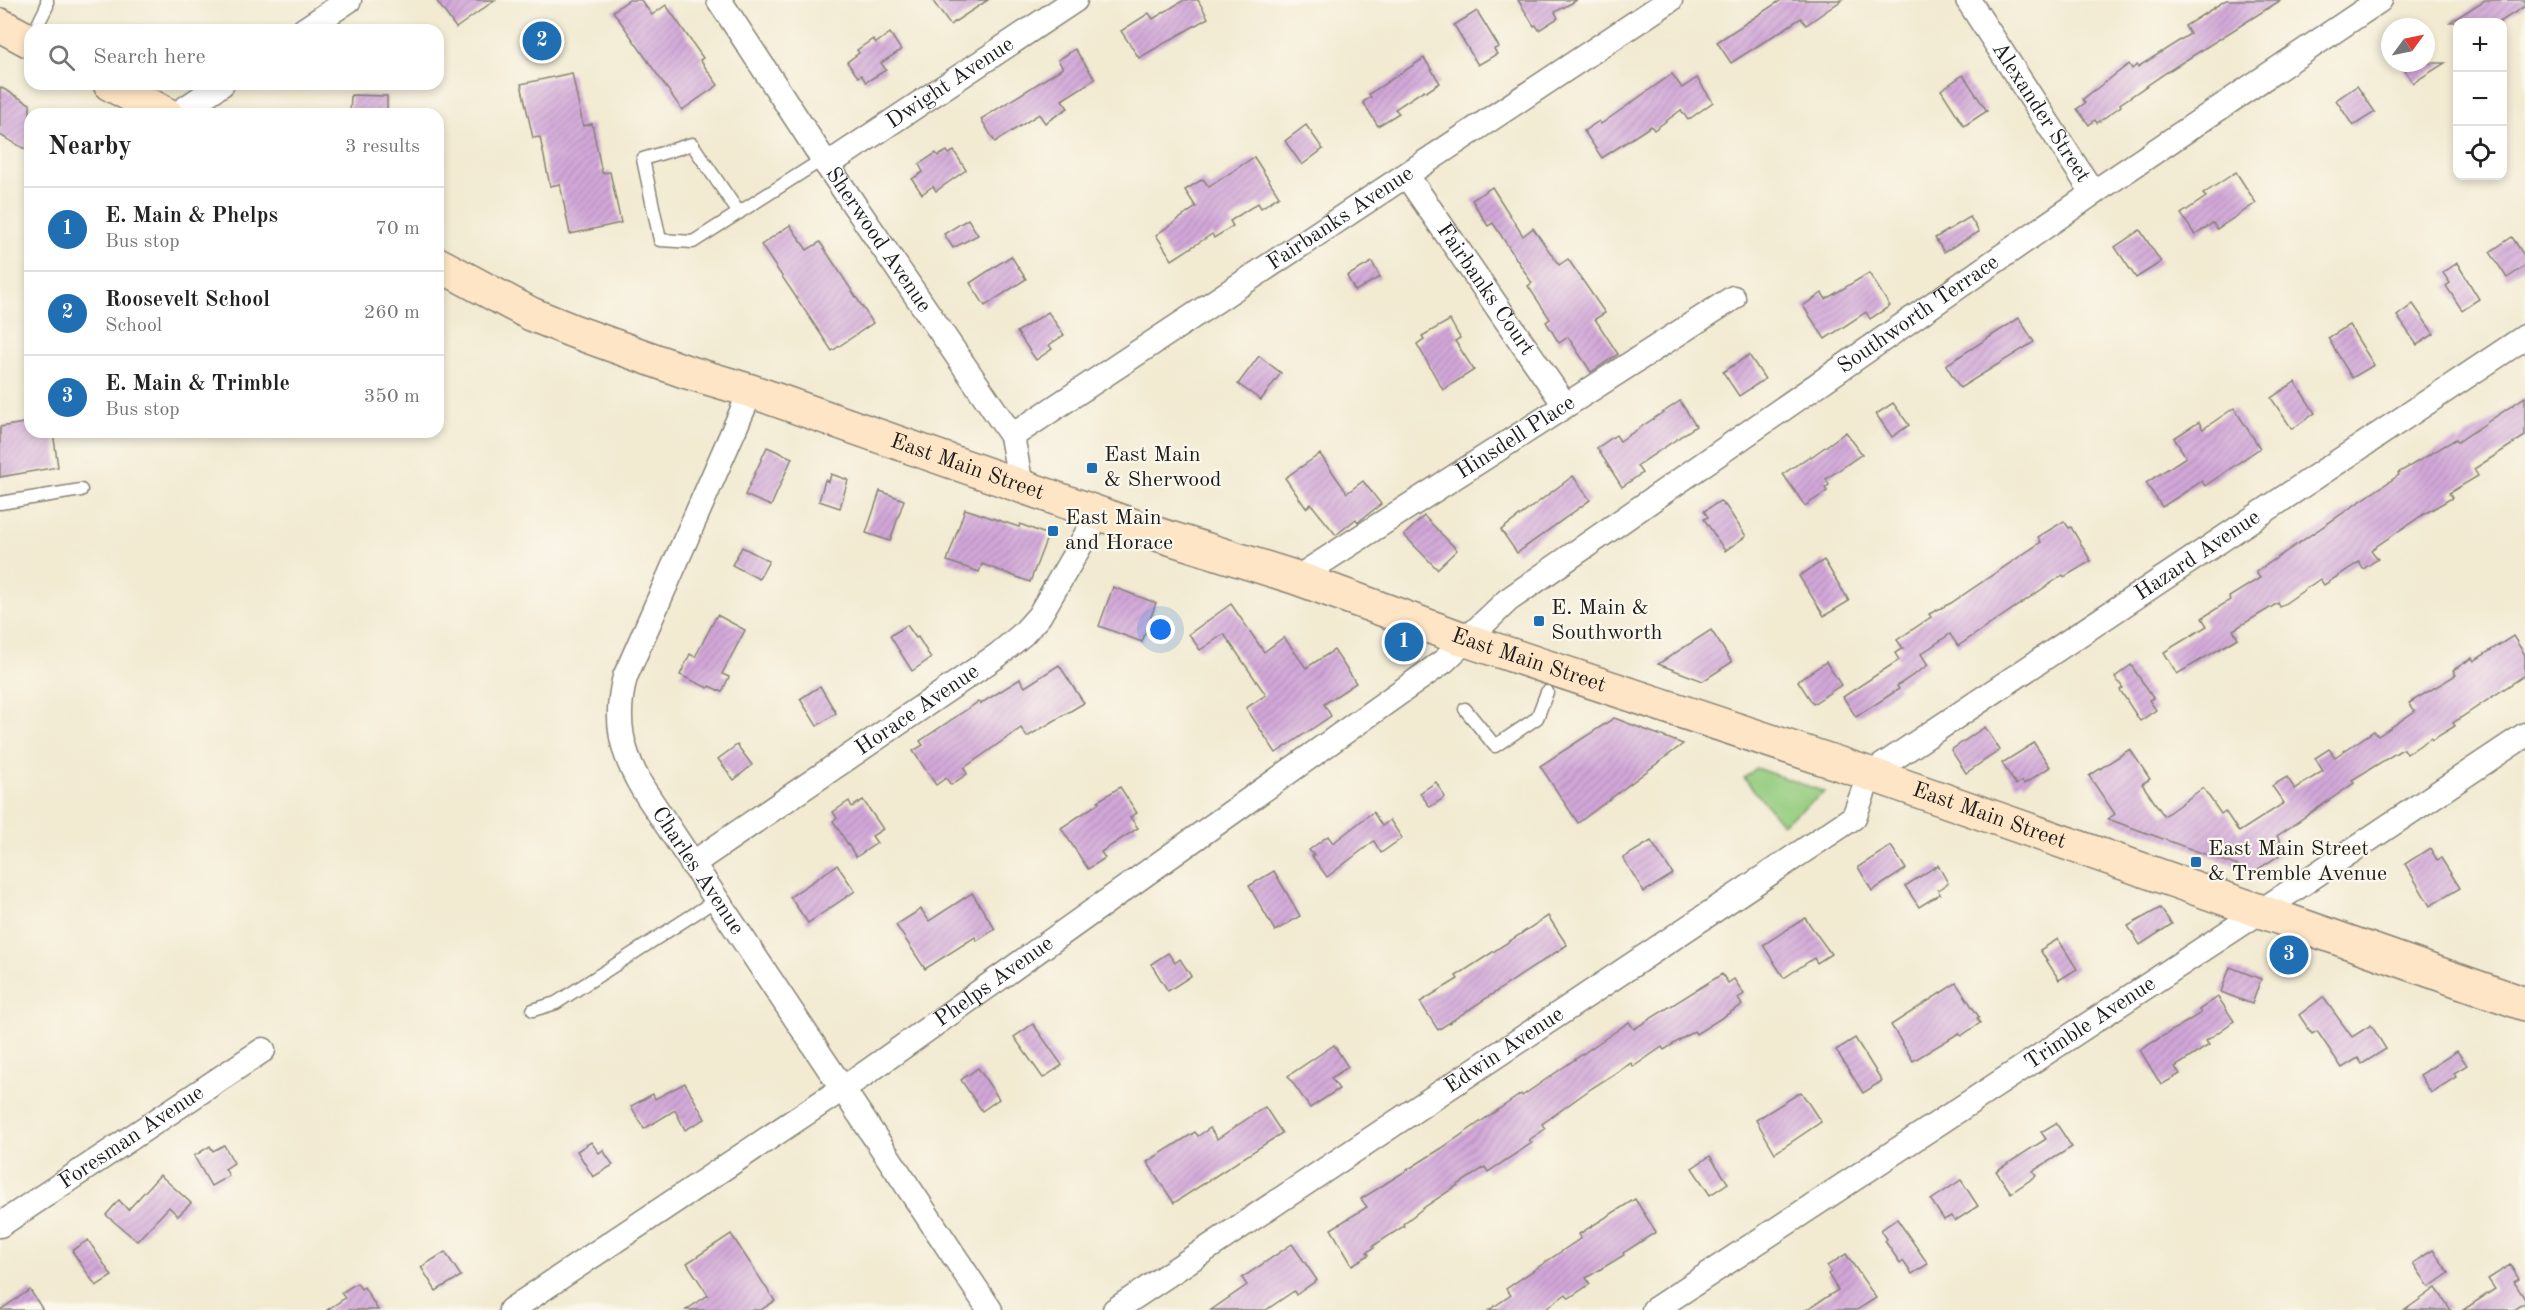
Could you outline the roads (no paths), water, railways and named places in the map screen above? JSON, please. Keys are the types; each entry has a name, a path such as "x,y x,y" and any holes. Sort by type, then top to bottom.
{"street":[{"path":"313,24 349,0"},
{"name":"Sherwood Avenue","path":"719,0 825,162 1012,436 1020,486"},
{"name":"Dwight Avenue","path":"825,162 1075,0"},
{"name":"Fairbanks Avenue","path":"1012,436 1670,0"},
{"name":"Alexander Street","path":"1968,0 2093,193"},
{"name":"Southworth Terrace","path":"1467,640 1508,600 2093,193 2380,0"},
{"path":"0,25 24,38"},
{"path":"121,90 155,108"},
{"path":"186,108 213,90"},
{"name":"Fairbanks Court","path":"1407,176 1565,405"},
{"name":"East Main Street","path":"444,267 541,318 684,371 751,391 1020,486 1297,578 1467,640 1870,774 2525,1004"},
{"name":"Hinsdell Place","path":"1297,578 1733,298"},
{"name":"Hazard Avenue","path":"1870,774 2525,337"},
{"name":"Charles Avenue","path":"751,391 625,677 619,699 624,751 630,767 692,864 990,1310"},
{"name":"Horace Avenue","path":"692,864 998,655 1023,634 1039,616 1099,513"},
{"name":"Phelps Avenue","path":"511,1310 843,1088 1444,661 1467,640"},
{"name":"Trimble Avenue","path":"1654,1310 2525,735"},
{"name":"Edwin Avenue","path":"1115,1310 1854,817 1870,774"},
{"name":"Foresman Avenue","path":"0,1225 263,1050"}],"lane":[{"path":"38,24 47,6 47,0"},
{"path":"739,213 692,144 643,159 660,240 693,242 825,162"},
{"path":"0,503 81,490"},
{"path":"1465,709 1495,746 1537,718 1547,692"},
{"path":"533,1010 556,1003 716,900"}],"place":[{"name":"Roosevelt School","path":"542,41"},
{"name":"East Main & Sherwood","path":"1092,468"},
{"name":"East Main and Horace","path":"1053,531"},
{"name":"E. Main & Southworth","path":"1539,621"},
{"name":"E. Main & Phelps","path":"1404,642"},
{"name":"East Main Street & Tremble Avenue","path":"2196,862"},
{"name":"E. Main & Trimble","path":"2289,955"}]}
